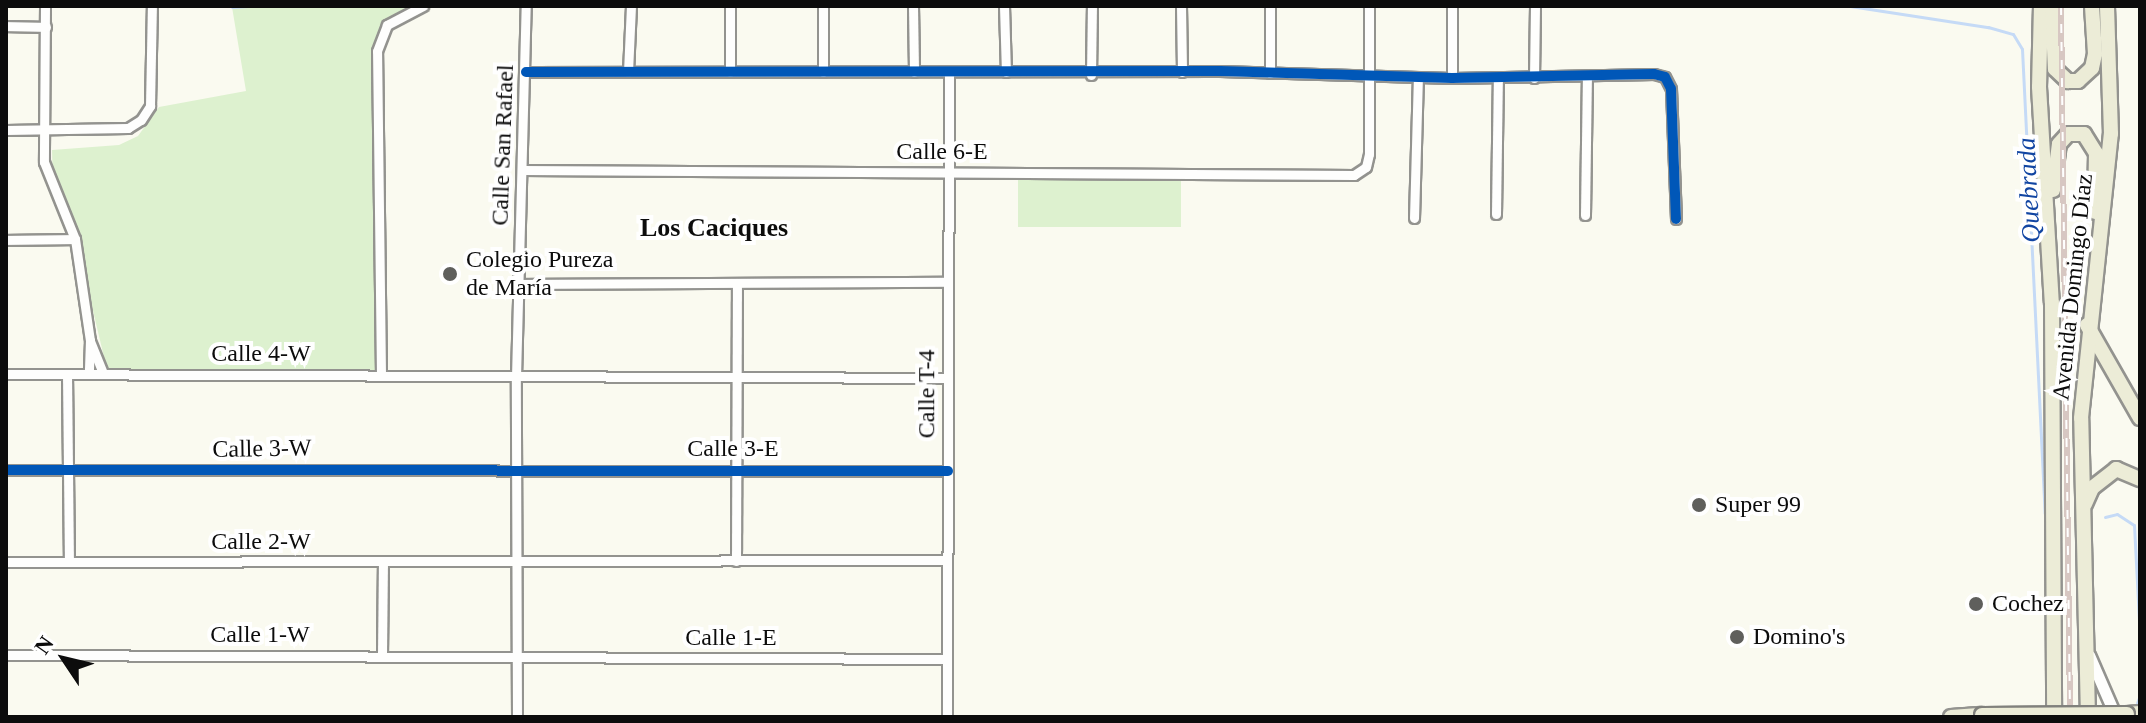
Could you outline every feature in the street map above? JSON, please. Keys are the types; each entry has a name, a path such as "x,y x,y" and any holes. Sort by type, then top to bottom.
{"main road":[{"name":"Avenida Domingo Díaz","path":"2041,6 2039,87 2052,303 2054,717"},
{"path":"2052,6 2055,69 2068,81 2078,81 2092,68 2095,54 2092,6"},
{"name":"Avenida Domingo Díaz","path":"2088,717 2082,511 2087,325 2111,134 2107,6"},
{"path":"2052,303 2054,159 2059,144 2076,132 2092,141 2096,153 2090,301"},
{"path":"2087,325 2140,418"},
{"path":"2082,511 2103,475 2116,469 2140,479"},
{"path":"1951,717 2128,715"}],"street":[{"path":"45,6 45,176 75,239 90,340 89,374"},
{"path":"6,130 128,128 141,120 150,106 152,6"},
{"path":"381,374 377,51 387,25 423,6"},
{"name":"Calle San Rafael","path":"517,717 516,377 526,6"},
{"path":"628,72 631,6"},
{"path":"730,6 730,72"},
{"path":"823,6 823,72"},
{"path":"913,6 914,72"},
{"path":"1004,6 1006,72"},
{"path":"1091,75 1092,6"},
{"path":"1181,6 1182,72"},
{"path":"1270,6 1270,73"},
{"path":"1369,6 1369,75"},
{"path":"1452,6 1452,78"},
{"path":"1534,78 1535,6"},
{"path":"6,26 46,27"},
{"path":"526,72 1006,72 1091,75 1182,72 1452,78 1665,77 1671,89 1676,219"},
{"name":"Calle T-4","path":"947,717 949,72"},
{"name":"Calle 6-E","path":"522,170 1361,172 1369,154 1369,75"},
{"path":"1414,218 1418,77"},
{"path":"1585,215 1587,77"},
{"path":"1496,214 1498,78"},
{"path":"6,240 75,239"},
{"path":"518,284 948,282"},
{"path":"736,561 737,284"},
{"path":"90,340 103,374"},
{"name":"Calle 4-W","path":"6,374 947,378"},
{"path":"67,374 69,561"},
{"name":"Calle 3-W","path":"6,470 517,467"},
{"name":"Calle 3-E","path":"517,467 948,471"},
{"name":"Calle 2-W","path":"6,562 946,560"},
{"path":"382,655 383,562"},
{"path":"2085,646 2128,715"},
{"name":"Calle 1-W","path":"6,655 515,656"},
{"name":"Calle 1-E","path":"515,656 947,659"}],"green space":[{"path":"409,6 379,39 381,374 108,374 76,239 53,188 52,150 119,145 138,136 159,107 246,91 232,7"},
{"path":"1018,178 1181,178 1181,227 1018,227"}],"waterway":[{"name":"Quebrada","path":"232,7 248,6"},
{"name":"Quebrada","path":"1850,6 1988,27 2013,34 2022,49 2045,513"},
{"name":"Quebrada","path":"2105,517 2117,514 2134,525 2140,639"},
{"name":"Quebrada","path":"2137,703 2140,695"}],"railway":[{"path":"2061,6 2070,717"}],"cycle path":[{"path":"526,72 1220,71 1452,78 1654,74 1665,77 1671,89 1676,219"},
{"path":"6,470 948,471"}],"place":[{"name":"Colegio Pureza de María","path":"450,274"},
{"name":"Super 99","path":"1699,505"},
{"name":"Cochez","path":"1976,604"},
{"name":"Domino's","path":"1737,637"}],"district":[{"name":"Los Caciques","path":"714,228"}]}
